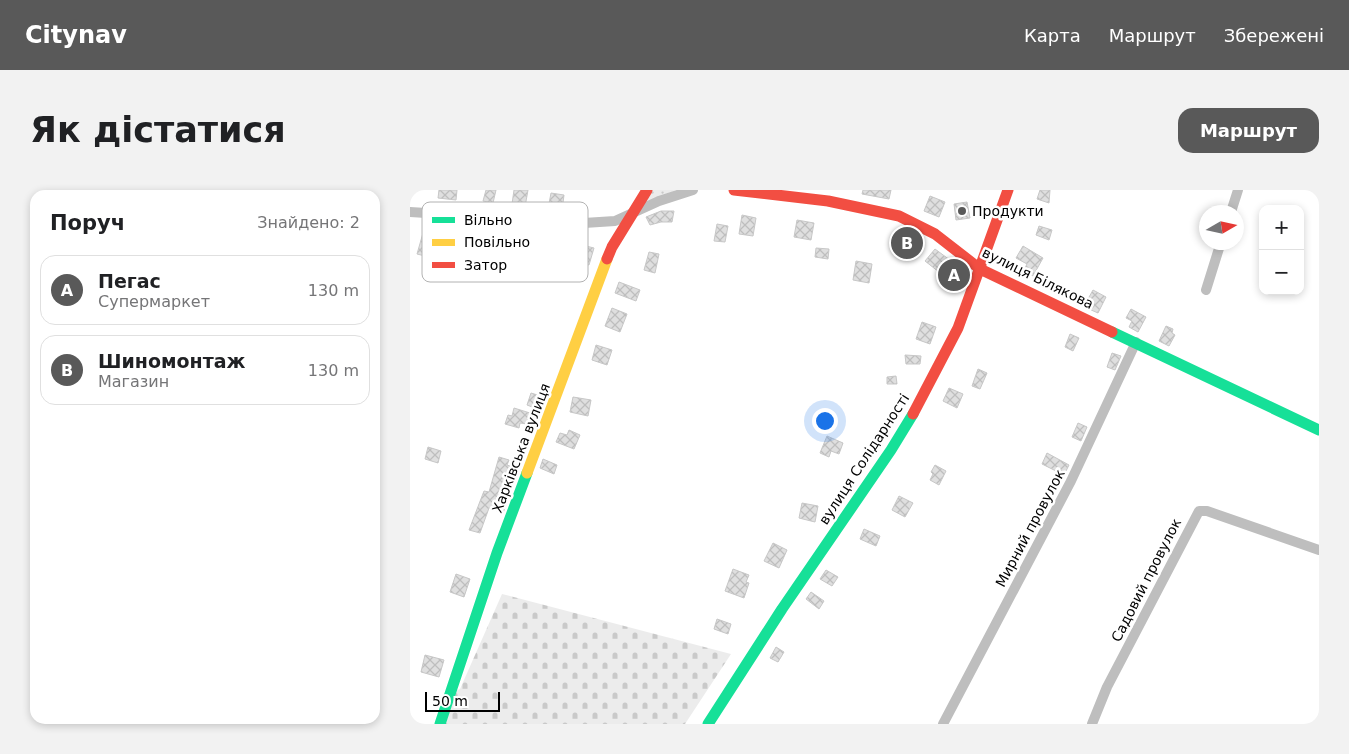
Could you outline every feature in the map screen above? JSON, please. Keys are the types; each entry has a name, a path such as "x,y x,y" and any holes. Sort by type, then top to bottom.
{"street":[{"name":"Харківська вулиця","path":"440,724 473,630 497,553 612,247 622,227 635,212 647,190"},
{"path":"588,223 615,221 693,190"},
{"name":"вулиця Білякова","path":"734,190 877,210 918,224 946,241 980,268 1319,430"},
{"name":"вулиця Солідарності","path":"708,724 782,609 891,450 921,399 958,328 1008,190"},
{"path":"1233,205 1238,190"},
{"path":"1206,290 1218,250"},
{"name":"Мирний провулок","path":"943,724 1071,481 1136,342"},
{"name":"Садовий провулок","path":"1092,724 1107,686 1198,511 1207,511 1319,550"}],"green space":[{"path":"651,190 676,190 643,203"},
{"path":"502,594 731,654 685,724 443,724 455,691 460,689"}],"building":[{"path":"439,190 457,190 456,200 438,198"},
{"path":"486,190 496,190 493,202 483,201"},
{"path":"514,190 528,190 526,202 512,202"},
{"path":"863,190 891,190 889,199 862,194"},
{"path":"1040,190 1050,190 1049,203 1037,199"},
{"path":"551,193 564,195 563,202 549,202"},
{"path":"930,196 945,202 939,217 924,211"},
{"name":"Продукти","path":"967,202 970,218 956,220 954,204"},
{"path":"661,211 674,211 672,222 650,225 646,217"},
{"path":"742,215 756,218 753,236 739,234"},
{"path":"797,220 814,223 811,240 794,237"},
{"path":"717,224 728,226 725,242 714,241"},
{"path":"1039,226 1052,230 1049,240 1036,235"},
{"path":"909,232 920,239 912,253 901,246"},
{"path":"422,236 422,255 417,254"},
{"path":"588,246 594,248 588,265"},
{"path":"1023,246 1043,258 1033,276 1024,270 1027,264 1016,258"},
{"path":"816,248 829,249 828,259 815,257"},
{"path":"935,249 954,263 964,279 956,286 946,273 944,276 925,261"},
{"path":"649,252 659,254 655,273 644,270"},
{"path":"856,261 872,264 869,283 853,280"},
{"path":"619,282 640,290 636,301 615,293"},
{"path":"1093,290 1106,297 1098,313 1089,309 1093,301 1088,299"},
{"path":"612,308 627,314 620,332 605,326"},
{"path":"1131,309 1146,317 1138,332 1129,327 1132,321 1126,318"},
{"path":"922,322 936,327 930,344 916,339"},
{"path":"1166,326 1173,329 1172,333 1175,335 1169,346 1159,341"},
{"path":"1070,334 1079,338 1073,351 1065,347"},
{"path":"596,345 612,350 607,365 592,360"},
{"path":"1112,353 1121,356 1115,370 1107,367"},
{"path":"905,355 921,356 920,364 906,364"},
{"path":"978,369 987,373 980,389 972,386"},
{"path":"896,376 897,384 887,384 887,377"},
{"path":"949,388 963,394 957,408 943,401"},
{"path":"531,393 544,397 540,410 527,405"},
{"path":"573,397 591,400 588,416 570,412"},
{"path":"514,408 530,413 527,424 520,423 519,428 505,424 508,415 512,416"},
{"path":"1078,423 1087,427 1081,441 1072,437"},
{"path":"569,430 580,435 574,449 556,442 560,433 567,435"},
{"path":"827,436 843,443 839,454 831,451 829,457 820,453"},
{"path":"428,447 441,451 438,463 425,459"},
{"path":"1047,453 1069,465 1064,475 1042,464"},
{"path":"499,457 509,460 507,465 513,467 502,503 506,505 503,513 489,508 480,533 469,530 484,491 489,492"},
{"path":"543,459 557,465 554,474 540,468"},
{"path":"935,465 946,471 939,485 930,480 933,474 931,472"},
{"path":"899,496 913,503 905,517 892,510"},
{"path":"802,503 818,506 815,522 799,518"},
{"path":"864,529 880,536 876,546 860,539"},
{"path":"773,543 787,550 779,568 764,561"},
{"path":"733,569 749,575 746,582 749,583 744,598 725,591"},
{"path":"826,570 838,577 832,586 820,579"},
{"path":"456,574 470,579 464,597 450,592"},
{"path":"811,592 824,601 819,609 806,599"},
{"path":"717,619 731,624 728,634 714,629"},
{"path":"776,647 784,652 778,662 770,658"},
{"path":"425,655 444,660 439,677 421,672"}],"traffic: fast":[{"path":"1112,332 1319,430"},
{"path":"708,724 782,609 891,450 913,414"},
{"path":"440,724 497,553 527,473"}],"traffic: slow":[{"path":"527,473 607,259"}],"traffic: jam":[{"path":"607,259 612,247 647,190"},
{"path":"734,190 828,201 899,216 935,234 980,269 1112,332"},
{"path":"913,414 958,328 1008,190"}],"place":[{"name":"Продукти","path":"962,211"},
{"name":"Шиномонтаж","path":"907,243"},
{"name":"Пегас","path":"954,275"}]}
